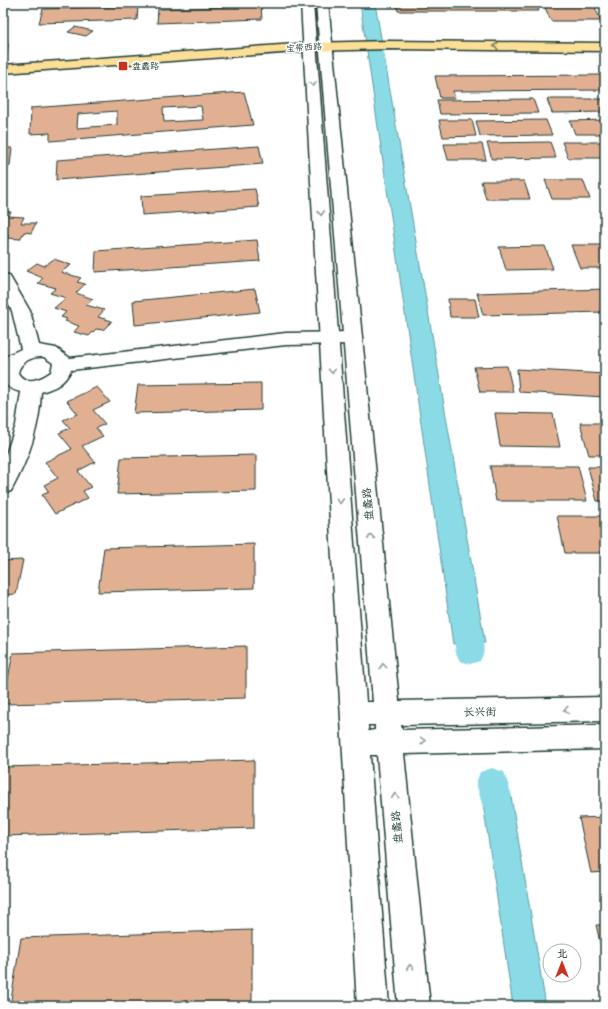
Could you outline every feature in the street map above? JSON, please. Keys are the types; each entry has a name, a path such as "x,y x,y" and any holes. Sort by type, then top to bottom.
{"main road":[{"name":"盘蠡路","path":"307,3 319,51 353,338 414,1006"},
{"name":"盘蠡路","path":"322,3 319,51 330,339 373,1006"},
{"name":"宝带西路","path":"3,69 319,51 605,47"},
{"name":"宝带西路","path":"389,50 605,56"},
{"name":"宝带西路","path":"3,77 319,51"},
{"path":"3,279 21,311 31,352"},
{"path":"63,365 286,339 353,338"},
{"path":"31,352 49,352 62,360 63,365 62,372 50,382 31,387 15,383 6,374 8,368 16,359 31,352"},
{"path":"3,485 16,462 31,404 31,387"},
{"name":"长兴街","path":"354,714 605,708"},
{"path":"356,743 605,737"}],"water":[{"path":"360,3 375,3 485,643 453,644"},
{"path":"511,796 546,1006 513,1006 482,797"}],"building":[{"path":"396,3 535,3 539,11 398,11"},
{"path":"543,3 593,3 601,21 551,21"},
{"path":"138,6 137,20 39,23 43,9"},
{"path":"261,6 262,19 157,23 158,9"},
{"path":"75,27 93,31 86,36 68,32"},
{"path":"3,44 8,44 7,54 3,55"},
{"path":"605,75 605,90 453,91 455,98 440,98 435,76"},
{"path":"244,92 253,125 50,141 50,133 30,134 31,108","holes":["201,106 203,120 164,122 163,108","117,111 117,125 77,128 78,114"]},
{"path":"533,99 538,113 440,114 437,100"},
{"path":"547,99 605,99 605,112 552,113"},
{"path":"439,120 472,120 476,136 443,137"},
{"path":"546,120 552,135 480,136 476,121"},
{"path":"605,120 605,134 575,134 570,121"},
{"path":"550,142 556,158 492,159 487,143"},
{"path":"562,142 605,142 605,158 568,158"},
{"path":"444,144 482,144 486,160 448,160"},
{"path":"259,146 263,164 56,180 57,160"},
{"path":"3,148 12,148 10,166 3,166"},
{"path":"545,180 583,180 590,199 552,199"},
{"path":"481,181 524,181 530,199 486,199"},
{"path":"255,189 259,207 142,215 141,196"},
{"path":"3,211 11,212 8,216 24,217 21,223 36,223 31,233 24,232 20,239 7,238 8,235 3,235"},
{"path":"257,240 260,261 95,272 96,251"},
{"path":"571,245 605,245 605,268 580,268"},
{"path":"545,246 553,269 506,270 499,247"},
{"path":"54,259 71,265 61,272 81,278 77,282 85,284 76,293 93,299 86,305 104,310 98,317 112,321 103,330 96,329 89,336 74,332 79,326 65,321 67,319 61,317 66,312 54,308 66,298 50,293 56,288 38,283 43,278 26,271 37,263 44,266"},
{"path":"255,289 260,312 135,325 133,301"},
{"path":"605,289 605,312 483,315 477,293"},
{"path":"448,299 475,299 479,317 450,317"},
{"path":"507,366 513,392 480,392 474,367"},
{"path":"517,369 605,374 605,397 519,392"},
{"path":"261,383 261,410 134,413 138,385"},
{"path":"97,387 110,402 93,410 105,424 96,428 103,436 82,446 95,462 78,471 91,487 83,491 88,498 55,514 42,495 49,492 44,485 58,478 45,462 72,449 59,433 70,428 63,420 78,414 67,401"},
{"path":"495,413 553,414 560,447 500,446"},
{"path":"580,423 605,423 605,455 589,455"},
{"path":"256,455 256,491 117,494 121,458"},
{"path":"490,466 578,466 587,501 496,501"},
{"path":"588,467 605,467 605,501 597,501"},
{"path":"557,516 605,516 605,553 565,553"},
{"path":"254,544 254,588 98,592 104,548"},
{"path":"23,560 16,594 5,595 3,604 3,561"},
{"path":"246,646 246,698 3,704 13,653"},
{"path":"254,760 254,828 3,836 3,767"},
{"path":"605,817 605,872 591,873 579,818"},
{"path":"596,925 605,925 605,964"},
{"path":"252,930 252,1006 10,1006 21,938"}],"waterway":[{"path":"469,643 470,652"},
{"path":"492,783 495,796"}],"place":[{"name":"盘蠡路","path":"123,66"}]}
